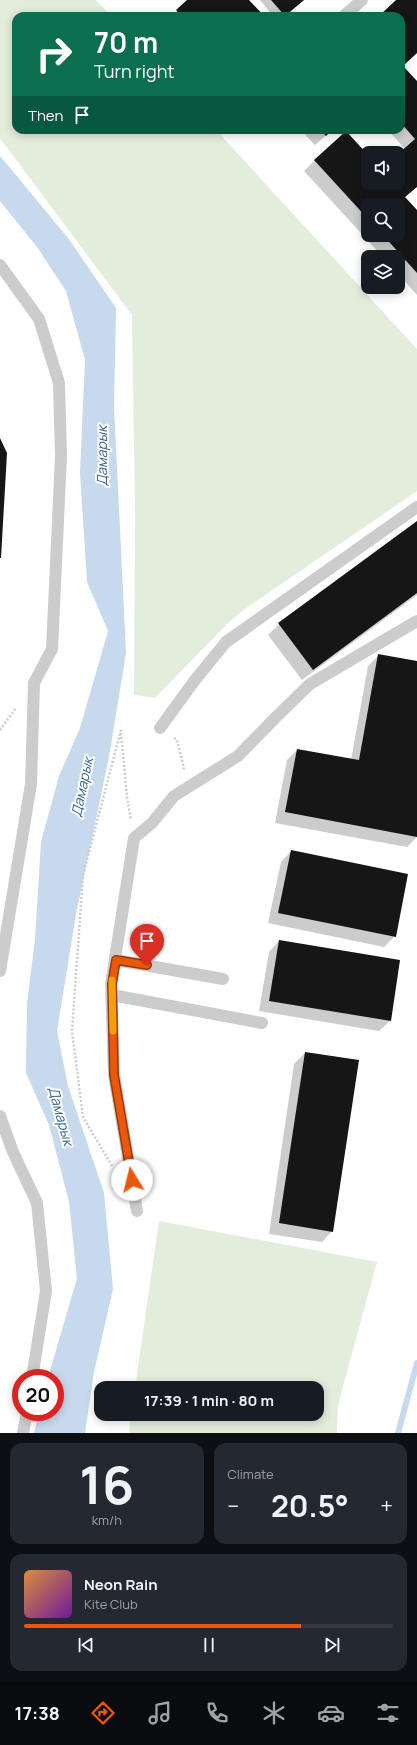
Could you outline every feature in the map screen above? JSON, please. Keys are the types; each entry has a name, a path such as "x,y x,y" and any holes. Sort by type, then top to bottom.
{"lane":[{"path":"348,12 362,0"},
{"path":"0,266 39,319 59,383 61,456 52,650 34,683 31,784 0,971"},
{"path":"160,728 195,680 226,642 417,507"},
{"path":"137,1211 114,1075 112,995 112,984 134,838 152,823 174,796 238,756 310,684 417,620"},
{"path":"116,960 223,979"},
{"path":"112,995 262,1024"},
{"path":"0,1116 13,1152 37,1203 46,1291 33,1369"},
{"path":"24,1433 26,1421"}],"path":[{"path":"160,728 177,740 184,768 174,796"},
{"path":"114,1170 83,1117 72,1031 83,876 121,730 127,797 134,838"}],"green space":[{"path":"0,0 96,0 107,12 12,12 12,134 220,134 361,288 361,294 367,294 417,349 417,491 242,611 228,623 155,698 134,695 135,513 132,315 0,138"},
{"path":"159,1221 377,1262 338,1405 337,1433 129,1433 130,1421 324,1421 324,1381 136,1381"}],"water":[{"name":"Дамарык","path":"0,156 68,238 116,308 114,406 126,653 109,757 76,914 57,1031 68,1086 104,1193 113,1289 94,1372 85,1433 34,1433 37,1421 64,1421 64,1369 51,1369 77,1278 69,1202 49,1125 26,1073 27,1004 35,939 41,842 59,776 80,728 108,631 87,582 80,473 85,360 66,291 37,247 0,201"}],"building":[{"path":"187,0 249,0 260,12 178,12 176,10"},
{"path":"271,0 304,0 290,12 282,12"},
{"path":"396,0 417,0 417,53 405,64 405,12 383,12"},
{"path":"405,68 417,81 417,187 405,197 417,210 417,273 405,260 405,250 396,250 389,242 405,242 405,198 361,198 361,211 314,160 343,134 349,134 361,147 361,190 405,190 405,148 415,139 405,128"},
{"path":"0,438 7,453 1,558 0,558"},
{"path":"417,521 417,593 313,670 278,623"},
{"path":"378,654 417,661 417,837 285,812 297,749 359,760"},
{"path":"291,850 408,874 396,937 278,913"},
{"path":"279,940 400,960 391,1021 269,1001"},
{"path":"305,1052 359,1060 333,1232 279,1223"}],"waterway":[{"path":"398,1433 417,1363"}],"slow traffic":[{"path":"112,980 113,1031"}],"route":[{"path":"132,1180 114,1075 112,984 116,960 147,965"}]}
